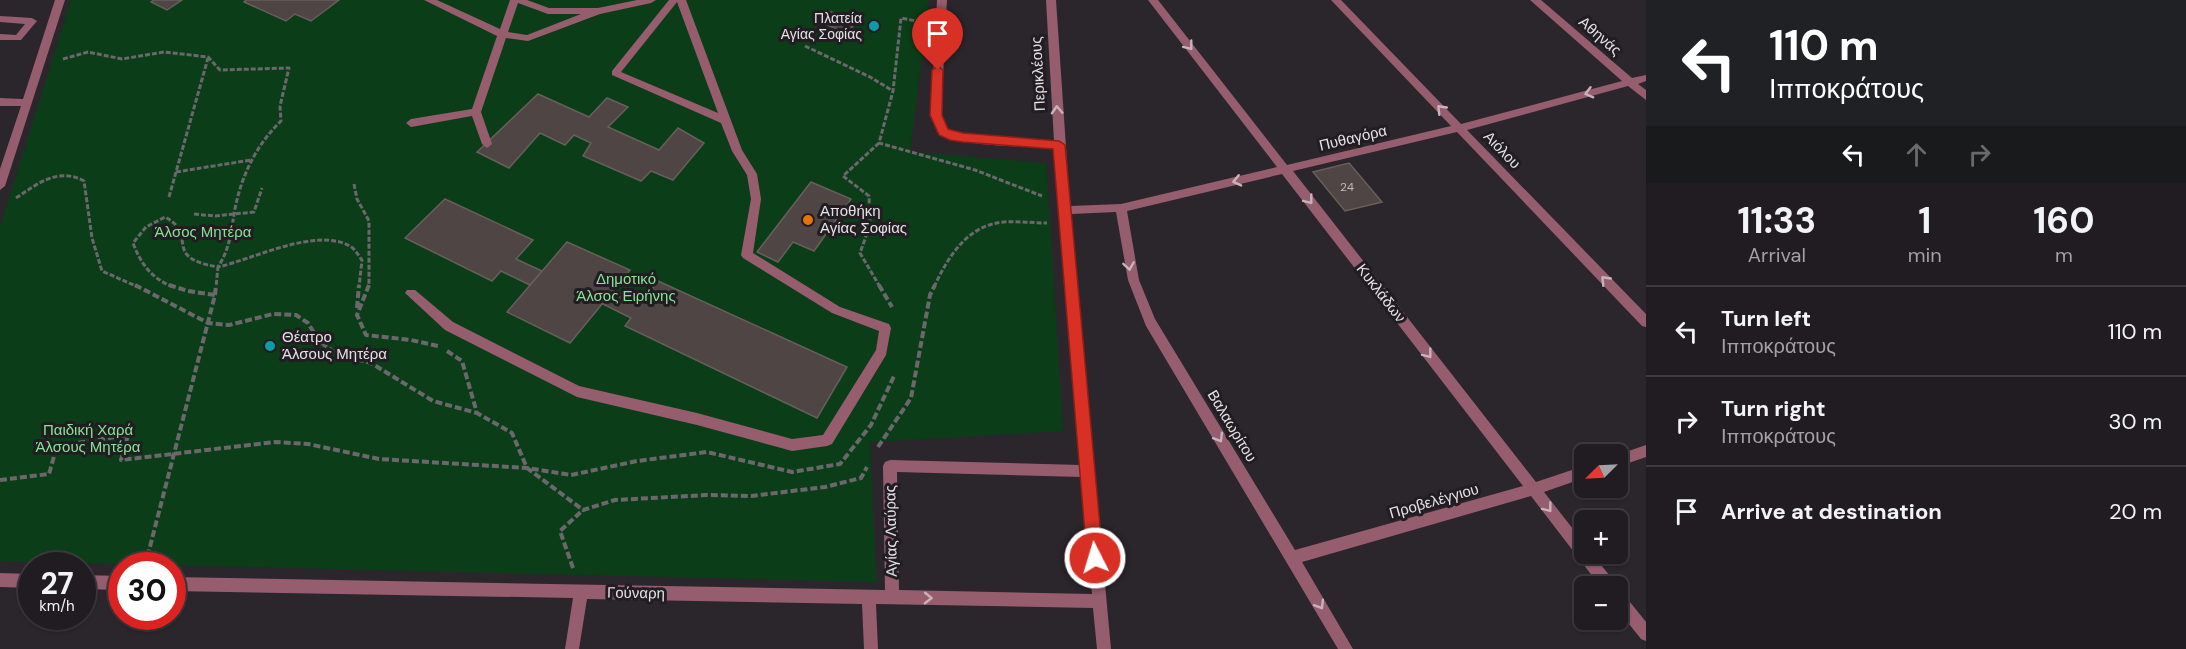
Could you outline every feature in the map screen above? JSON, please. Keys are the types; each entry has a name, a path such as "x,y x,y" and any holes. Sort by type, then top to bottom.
{"street":[{"path":"0,186 60,0"},
{"path":"429,0 504,35 528,38 598,11 651,0"},
{"path":"487,144 476,112 482,84 504,35 516,0 548,11 598,11"},
{"path":"674,0 615,73 726,121"},
{"path":"411,294 449,326 577,391 697,419 792,445 827,440 882,351 885,328 836,310 747,255 756,199 752,174 737,151 681,0"},
{"path":"942,0 936,115 943,132 950,136 963,138 1059,145"},
{"name":"Περικλέους","path":"1051,0 1059,145 1104,649"},
{"name":"Κυκλάδων","path":"1153,0 1601,576"},
{"name":"Αιόλου","path":"1336,0 1646,322"},
{"name":"Αθηνάς","path":"1535,0 1646,96"},
{"path":"0,19 32,21 18,38 0,37"},
{"path":"26,29 51,30"},
{"name":"Πυθαγόρα","path":"1065,210 1121,208 1460,128 1646,78"},
{"path":"0,102 27,103"},
{"path":"411,123 476,112"},
{"name":"Βαλαωρίτου","path":"1121,208 1130,272 1137,296 1150,322 1346,649"},
{"path":"1628,457 1646,451"},
{"name":"Αγίας Λαύρας","path":"892,597 890,466 1087,471"},
{"name":"Προβελέγγιου","path":"1292,558 1574,475"},
{"path":"0,580 18,581"},
{"name":"Γούναρη","path":"186,584 1099,601"},
{"path":"572,649 581,592"},
{"path":"870,597 871,649"},
{"path":"1628,611 1646,634"}],"path":[{"path":"805,46 870,77 893,91"},
{"path":"41,61 56,60 88,52 122,59 164,52 208,57 220,70 289,68 280,106 281,121 264,135 242,180 228,254 218,267 215,295 149,552"},
{"path":"170,197 208,57"},
{"path":"176,172 252,160"},
{"path":"7,203 40,182 62,175 76,176 84,181 94,254 102,271 125,280 208,323 229,325 273,314 296,315 308,323 319,341 337,354 371,363 433,401 477,413 512,433 526,468 583,510"},
{"path":"354,184 357,199 369,221 370,284 357,315"},
{"path":"194,214 215,216 254,212 262,188"},
{"path":"215,295 182,291 148,273 137,258 132,243 142,229 154,220 165,217 174,222 182,233 180,247 187,258 197,263 218,267 238,264 265,253 301,243 332,240 351,246 362,260 357,315 366,335 389,339 410,338 436,345 462,361 477,413"},
{"path":"875,452 911,398 930,295 946,261 961,242 978,231 1002,222 1050,223"},
{"path":"0,480 49,474 57,446 69,444 128,435 121,460 175,452"},
{"path":"581,592 560,531 583,510 615,500 707,495 751,496 825,487 861,478 870,461"}],"green space":[{"name":"Δημοτικό Άλσος Ειρήνης","path":"71,0 929,0 910,152 1046,163 1063,431 870,442 876,582 186,565 186,552 108,552 108,564 96,563 96,552 18,552 18,561 0,561 0,227"}],"building":[{"path":"154,0 182,0 167,10 151,2"},
{"path":"246,0 339,0 311,21 295,14 286,21 244,2"},
{"path":"825,10 857,20 848,33 816,21"},
{"path":"538,94 589,117 607,98 628,107 608,127 659,150 678,128 704,143 673,180 651,171 641,181 583,156 591,143 574,135 565,145 540,133 509,168 477,152"},
{"path":"1349,163 1382,202 1345,211 1313,172"},
{"name":"Αποθήκη Αγίας Σοφίας","path":"811,182 851,199 814,251 793,242 778,262 757,252"},
{"path":"445,199 533,240 516,259 542,271 530,285 501,271 492,281 405,238"},
{"path":"567,242 630,270 570,343 507,312"},
{"path":"658,281 847,367 817,418 625,326 631,318 603,304 614,290 642,302"}],"place":[{"name":"Πλατεία Αγίας Σοφίας","path":"874,26"},
{"name":"Αποθήκη Αγίας Σοφίας","path":"808,220"},
{"name":"Θέατρο Άλσους Μητέρα","path":"270,346"}],"route":[{"path":"938,70 936,115 943,132 950,136 963,138 1059,145 1095,558"}],"park label":[{"name":"Άλσος Μητέρα","path":"203,232"},
{"name":"Παιδική Χαρά Άλσους Μητέρα","path":"88,438"}]}
